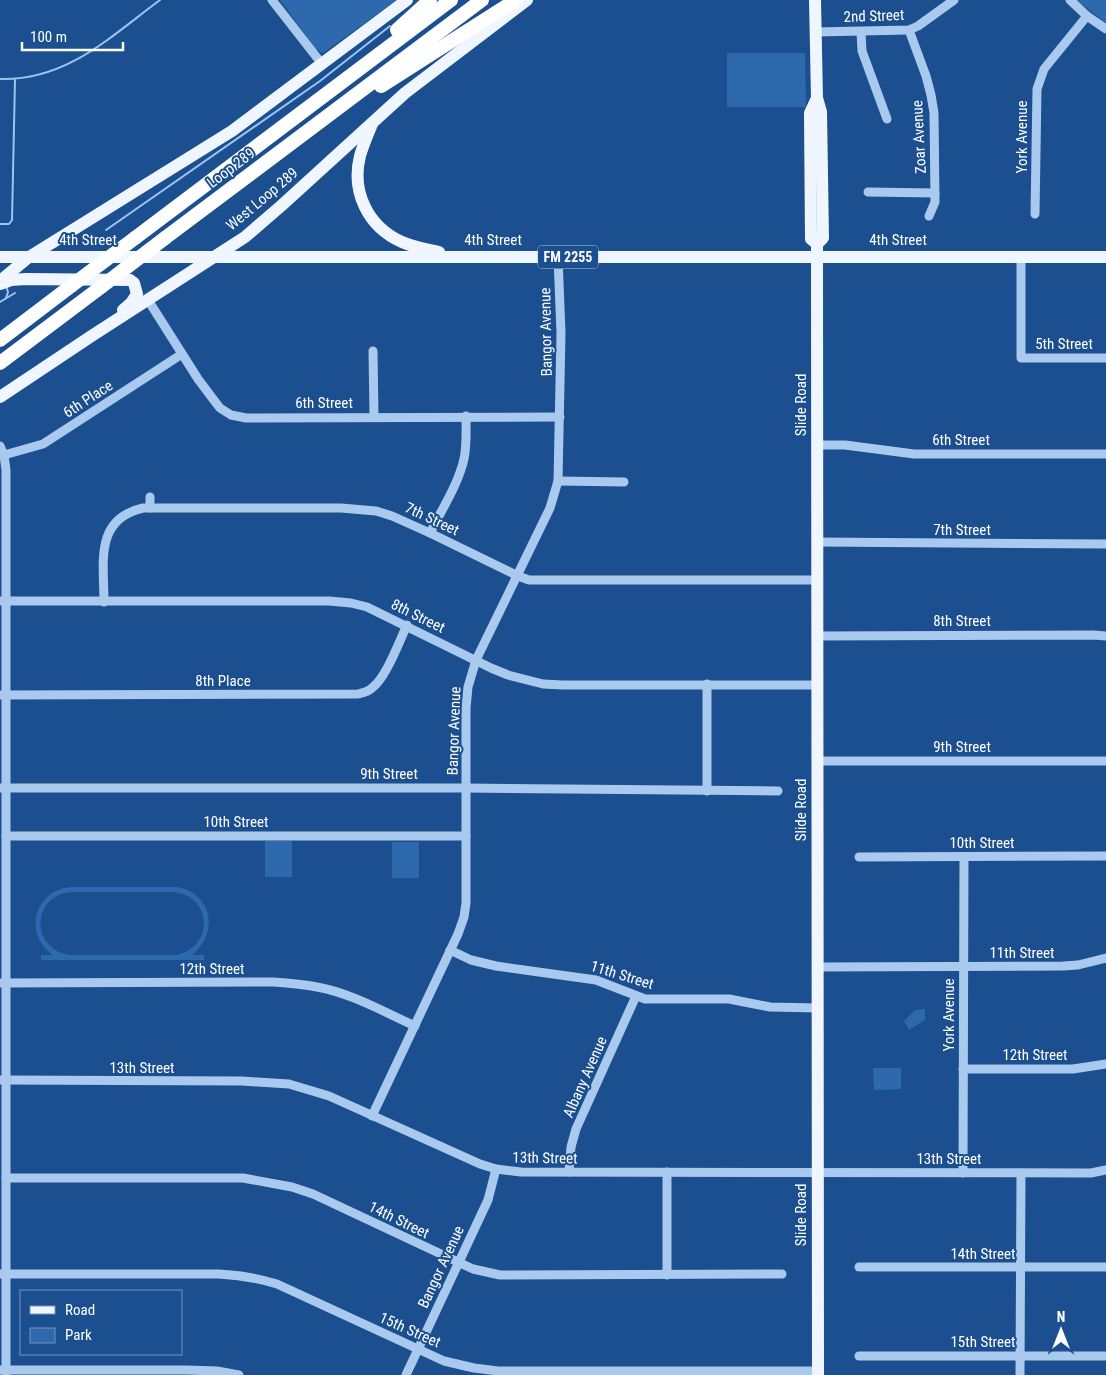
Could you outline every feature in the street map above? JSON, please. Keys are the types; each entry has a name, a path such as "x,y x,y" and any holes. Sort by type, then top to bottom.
{"highway":[{"path":"318,99 363,57 430,0"},
{"name":"Loop 289","path":"0,340 451,0"},
{"name":"Loop 289","path":"0,363 482,0"},
{"path":"312,128 516,0"}],"main road":[{"path":"0,282 29,257 232,131 407,0"},
{"name":"West Loop 289","path":"0,397 245,237 423,78 527,0"},
{"name":"Slide Road","path":"815,0 816,98 821,112 823,214 822,238 817,251 818,1373"},
{"path":"374,120 360,156 358,168 360,193 369,216 389,235 402,242 461,257"},
{"name":"4th Street","path":"0,257 558,257 817,251 1020,257 1106,257"},
{"path":"0,282 26,279 130,280 134,283 137,294 131,303 93,335"}],"street":[{"path":"272,0 322,64"},
{"name":"2nd Street","path":"816,32 909,30 918,26 954,0"},
{"path":"1070,0 1087,16 1106,29"},
{"name":"York Avenue","path":"1036,214 1035,98 1037,89 1044,70 1087,16"},
{"name":"Zoar Avenue","path":"909,30 931,95 934,113 935,202 928,216"},
{"path":"861,32 862,51 887,119"},
{"path":"868,192 935,193"},
{"name":"Bangor Avenue","path":"372,1116 464,917 466,708 468,687 476,660 550,508 558,481 561,333 558,257"},
{"name":"5th Street","path":"1020,257 1021,358 1106,358"},
{"name":"6th Street","path":"148,300 213,399 220,408 231,414 246,418 374,416 560,417"},
{"path":"373,351 374,416"},
{"name":"6th Place","path":"4,455 43,444 94,405 182,354"},
{"path":"430,533 461,467 466,444 466,416"},
{"name":"6th Street","path":"817,445 845,445 914,454 1106,454"},
{"path":"0,446 4,455 6,470 3,602 3,788 6,836 3,880 3,1080 6,1178 3,1274 4,1372 194,1370 217,1371 239,1375"},
{"path":"558,481 624,482"},
{"path":"150,497 150,508"},
{"name":"7th Street","path":"104,602 104,545 107,534 117,520 124,515 132,511 150,508 361,509 392,516 529,580 817,580"},
{"name":"7th Street","path":"817,542 1106,544"},
{"name":"8th Street","path":"3,602 336,602 367,607 508,675 542,684 817,685"},
{"name":"8th Place","path":"3,694 358,694 371,690 377,684 407,625"},
{"name":"8th Street","path":"817,636 1106,636"},
{"path":"707,684 707,790"},
{"name":"9th Street","path":"817,761 1106,761"},
{"name":"9th Street","path":"3,788 466,788 778,791"},
{"name":"10th Street","path":"6,836 466,836"},
{"name":"10th Street","path":"859,857 1106,856"},
{"name":"York Avenue","path":"963,1173 964,857"},
{"name":"11th Street","path":"450,950 471,960 496,966 596,980 636,996 657,1000 729,999 770,1007 818,1008"},
{"name":"11th Street","path":"818,967 1062,966 1078,965 1106,958"},
{"name":"12th Street","path":"3,983 273,982 300,984 348,996 415,1026"},
{"name":"Albany Avenue","path":"569,1172 571,1147 576,1129 636,996"},
{"name":"12th Street","path":"963,1069 1073,1069 1106,1064"},
{"name":"13th Street","path":"3,1080 274,1082 308,1088 470,1160 496,1169 521,1172 1091,1173 1106,1170"},
{"name":"Bangor Avenue","path":"406,1375 488,1200 496,1169"},
{"path":"667,1172 667,1274"},
{"path":"1020,1375 1021,1173"},
{"name":"14th Street","path":"6,1178 243,1178 272,1182 313,1194 458,1262 483,1272 500,1275 782,1274"},
{"name":"14th Street","path":"859,1268 1106,1267"},
{"name":"15th Street","path":"3,1274 219,1274 258,1278 277,1284 444,1361 498,1371 818,1373"},
{"name":"15th Street","path":"859,1356 1106,1356"}],"green space":[{"path":"280,0 397,0 323,53 316,49"},
{"path":"1076,0 1106,0 1106,23"},
{"path":"727,53 805,53 806,107 727,107"},
{"path":"265,841 292,841 292,877 265,877"},
{"path":"392,842 419,842 419,878 392,878"},
{"path":"71,887 177,887 189,891 205,905 208,915 209,925 206,936 201,946 192,955 204,955 204,960 41,960 41,955 53,955 38,936 37,914 41,904 48,896 58,890","holes":["72,892 173,892 186,895 195,902 201,911 204,921 203,932 198,942 189,950 177,955 70,955 57,951 48,943 42,933 41,922 43,912 49,902 59,895"]},
{"path":"925,1009 925,1020 909,1030 904,1021 915,1010"},
{"path":"873,1068 901,1068 901,1089 874,1090"}],"waterway":[{"path":"0,79 24,78 46,73 66,65 105,42 160,0"},
{"path":"106,230 320,81 390,26"},
{"path":"0,224 9,224 12,220 15,80"},
{"path":"6,286 8,292 6,298"},
{"path":"0,302 15,293"}]}
